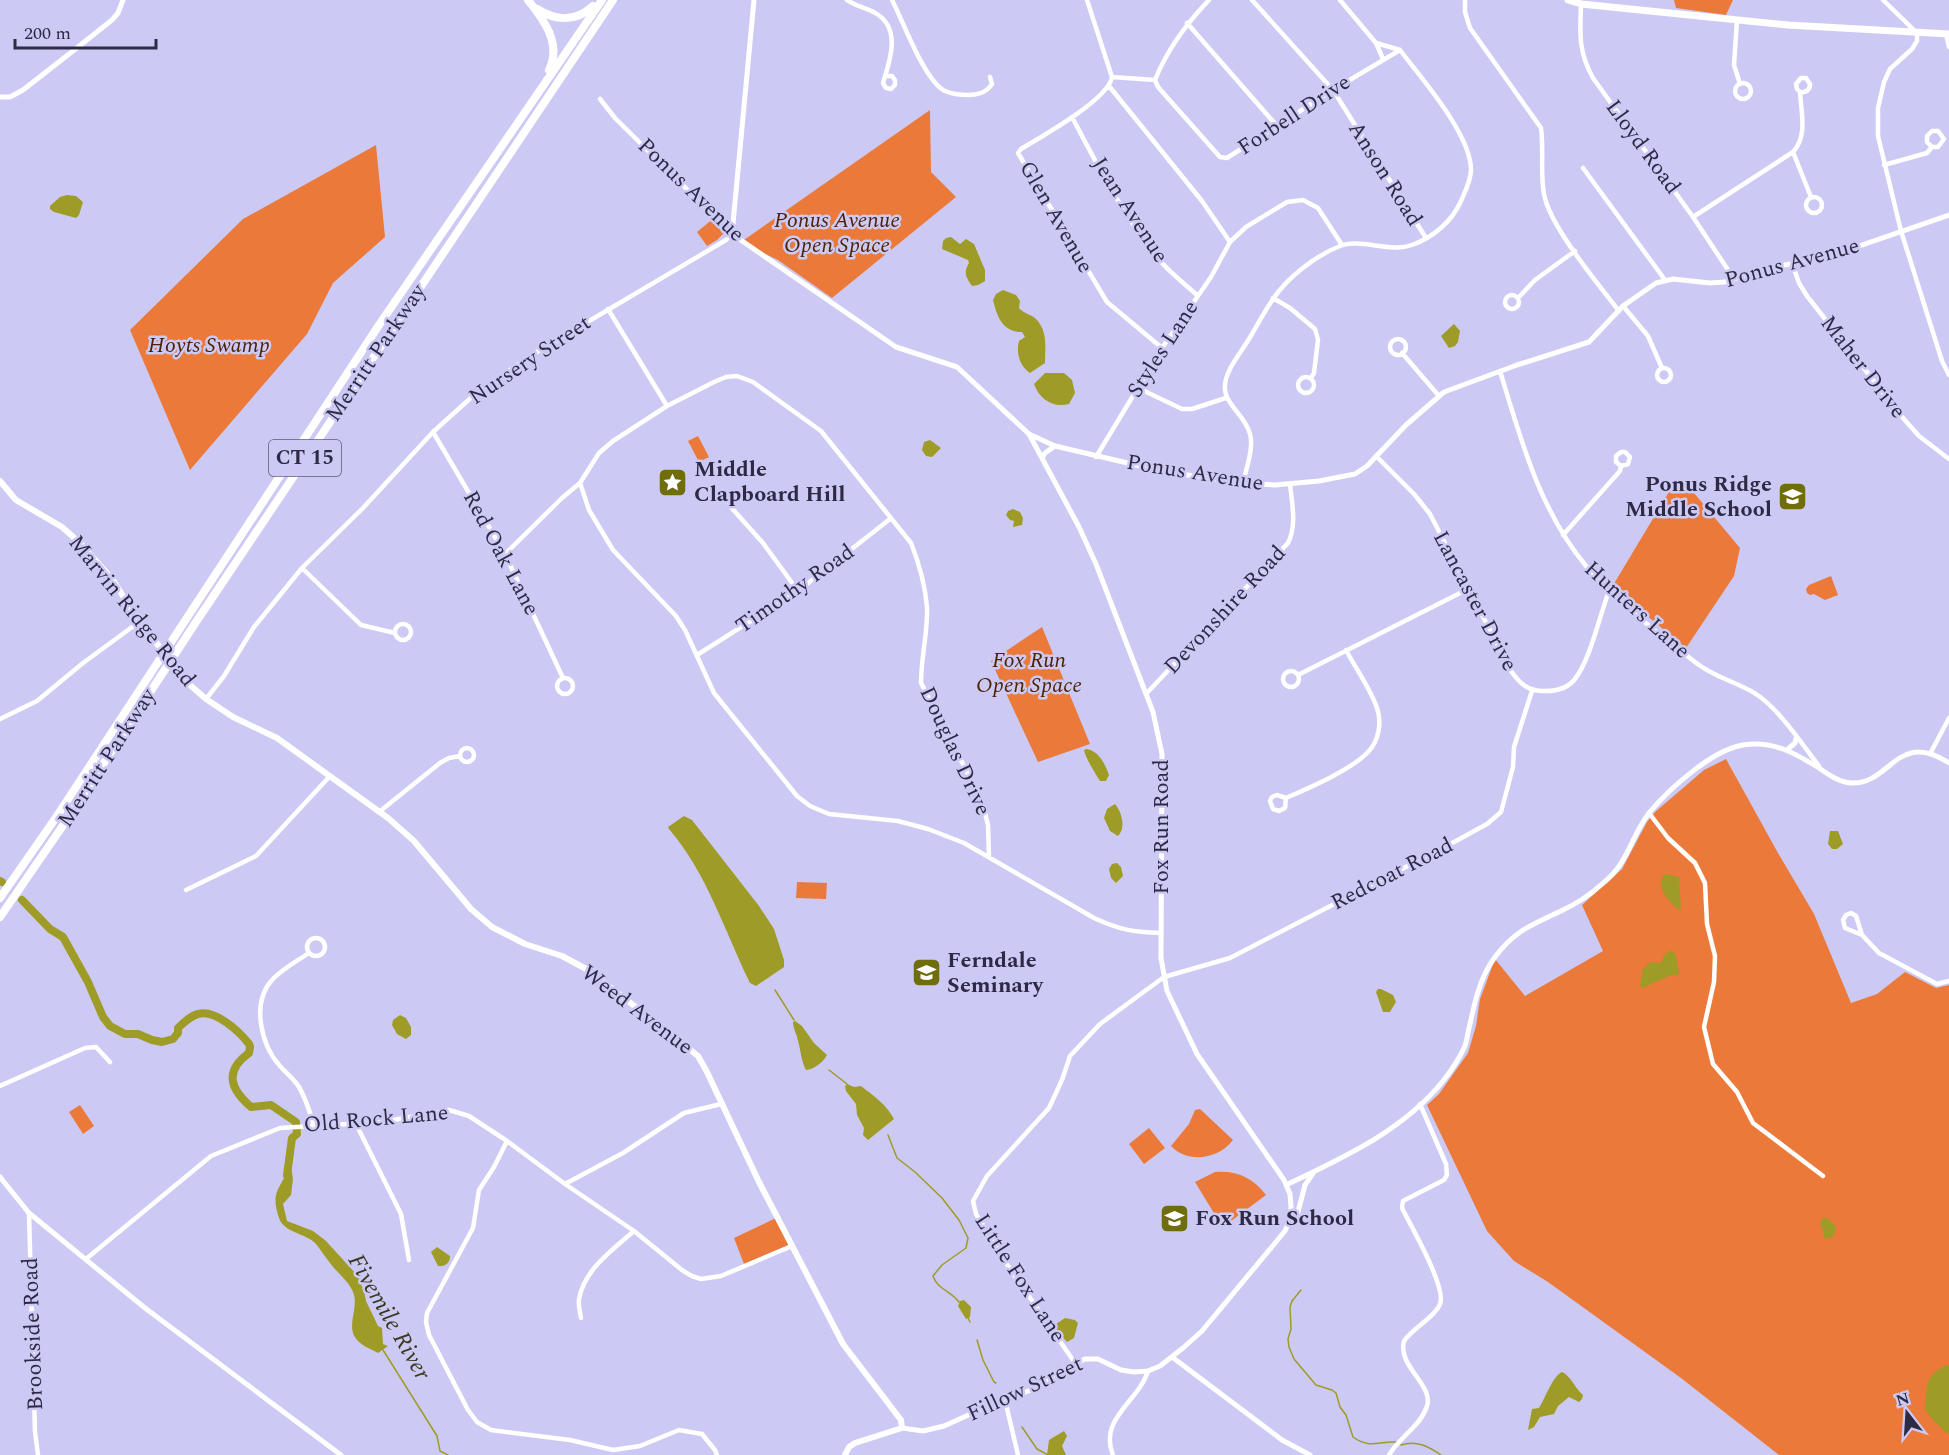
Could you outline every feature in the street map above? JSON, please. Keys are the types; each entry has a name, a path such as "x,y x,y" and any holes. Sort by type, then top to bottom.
{"highway":[{"path":"531,3 547,15 559,19 582,15 601,0"},
{"name":"Merritt Parkway","path":"0,898 57,816 379,325 601,0"},
{"name":"Merritt Parkway","path":"0,916 64,824 196,622 613,0"},
{"path":"531,3 551,35 555,55 552,66 537,94"}],"main road":[{"path":"1568,0 1581,4 1592,2 1737,20 1948,34"},
{"name":"Marvin Ridge Road","path":"0,481 16,500 62,527 74,538 113,580 139,622 176,668 206,699 233,717 269,734"},
{"name":"Weed Avenue","path":"269,734 379,812 414,841 464,901 492,927 517,940 562,956 581,966 600,978 690,1048 703,1063 721,1104 848,1353 899,1416 902,1428"},
{"name":"Fillow Street","path":"845,1455 849,1447 855,1443 902,1428"}],"street":[{"path":"0,97 10,97 23,90 73,51 118,13 123,0"},
{"path":"732,234 754,0"},
{"path":"847,0 879,15 889,27 893,44 886,66 887,76"},
{"path":"892,0 925,69 934,82 945,91 961,95 977,95 987,90 992,84 990,77"},
{"path":"1087,0 1112,77 1155,80 1187,23 1209,0"},
{"name":"Anson Road","path":"1252,0 1333,90 1426,238"},
{"path":"1340,0 1376,43 1383,59"},
{"path":"1465,0 1465,12 1470,28 1540,128 1543,142 1543,192 1552,217 1575,251 1621,309 1648,336 1662,368"},
{"path":"1883,0 1917,33 1917,41 1912,49 1890,69 1884,82 1878,108 1878,136 1901,231 1942,361 1949,375"},
{"name":"Lloyd Road","path":"1581,4 1580,44 1584,62 1734,279"},
{"path":"1737,20 1734,64 1740,84"},
{"path":"1187,23 1277,126"},
{"path":"1948,34 1949,47"},
{"path":"1243,483 1250,435 1243,419 1226,398 1225,388 1228,371 1273,298 1298,273 1342,245 1396,247 1411,245 1426,238 1444,226 1457,210 1466,189 1471,170 1455,126 1400,50 1376,43"},
{"name":"Forbell Drive","path":"1155,80 1158,87 1220,157 1227,158 1400,50"},
{"name":"Glen Avenue","path":"1112,77 1109,86 1093,102 1018,153 1107,302 1162,348"},
{"path":"1109,86 1202,201 1230,242"},
{"path":"1693,217 1793,152 1802,139 1800,92"},
{"name":"Ponus Avenue","path":"600,99 615,118 732,234 896,347 957,367 1029,434 1055,446 1095,457 1166,472 1243,483 1290,484 1355,474 1367,466 1406,425 1439,396 1467,382 1589,342 1621,309 1645,289 1665,280 1683,279 1719,283 1763,269 1827,257 1949,216"},
{"name":"Jean Avenue","path":"1072,117 1124,208 1154,253 1197,295"},
{"path":"1884,165 1927,153 1932,147"},
{"path":"1793,152 1811,197"},
{"path":"1583,168 1665,280"},
{"name":"Styles Lane","path":"1095,457 1162,348 1220,263 1230,242 1255,221 1287,202 1303,200 1318,208 1342,245"},
{"name":"Nursery Street","path":"206,699 224,676 254,627 302,568 363,508 433,432 488,384 608,309 726,240 732,234"},
{"path":"1518,298 1535,280 1575,251"},
{"name":"Maher Drive","path":"1792,263 1799,283 1807,296 1903,418 1919,436 1949,459"},
{"path":"1273,298 1290,308 1315,329 1318,340 1314,374 1311,378"},
{"path":"608,309 667,406"},
{"path":"1402,353 1439,396"},
{"name":"Hunters Lane","path":"1500,371 1525,453 1542,496 1563,535 1586,567 1609,591 1701,667 1761,698 1821,769"},
{"name":"Douglas Drive","path":"505,554 580,483 599,453 613,441 667,406 726,377 737,376 753,382 821,431 910,543 917,558 927,607 921,682 982,801 988,825 989,857"},
{"path":"1138,388 1182,409 1192,409 1226,398"},
{"name":"Red Oak Lane","path":"433,432 483,513 505,554 563,678"},
{"name":"Fox Run Road","path":"1029,434 1086,541 1158,727 1162,754 1162,968 1169,997 1197,1054 1286,1185"},
{"path":"1042,458 1055,446"},
{"name":"Lancaster Drive","path":"1376,456 1414,494 1430,514 1511,671 1519,683 1532,691 1545,692 1563,689 1574,681 1586,658 1609,591"},
{"path":"1563,535 1620,471 1621,466"},
{"path":"580,483 589,510 614,550 676,616 714,693 796,796 810,806 829,814 898,821 928,829 964,843 1103,922 1128,931 1161,933"},
{"name":"Devonshire Road","path":"1146,694 1288,543 1293,525 1290,484"},
{"path":"729,505 763,543 798,591"},
{"name":"Timothy Road","path":"697,655 798,591 890,519"},
{"path":"302,568 360,625 395,633"},
{"path":"1299,675 1468,589"},
{"path":"0,718 37,701 83,663 139,622"},
{"path":"1286,798 1353,764 1369,752 1379,731 1377,708 1346,650"},
{"name":"Redcoat Road","path":"1164,977 1230,958 1487,824 1501,812 1513,766 1514,747 1532,691"},
{"path":"1930,754 1949,718"},
{"path":"1788,749 1795,743 1796,738"},
{"path":"1290,1219 1291,1200 1286,1185 1396,1126 1444,1080 1465,1046 1479,986 1495,957 1523,929 1580,900 1610,878 1623,863 1649,813 1691,774 1722,752 1752,744 1788,749 1843,782 1858,783 1872,777 1901,756 1913,753 1930,754 1949,764"},
{"path":"379,812 440,763 460,756"},
{"path":"186,890 256,856 330,776"},
{"path":"1649,813 1668,837 1692,858 1705,883 1707,924 1715,956 1714,982 1704,1027 1713,1064 1737,1092 1753,1123 1823,1176"},
{"path":"1862,935 1856,916 1851,913 1846,915 1843,921 1845,928 1862,935 1879,953 1937,984 1949,981"},
{"path":"315,937 322,939 325,946 323,953 314,957 309,953 308,946 311,940 315,937"},
{"path":"309,953 270,982 263,994 260,1012 262,1028 270,1052 279,1066 297,1084 306,1101 314,1126"},
{"name":"Little Fox Lane","path":"1075,1363 1006,1263 976,1214 973,1201 987,1176 1049,1108 1070,1056 1100,1024 1164,977"},
{"path":"0,1086 85,1048 96,1047 110,1062"},
{"path":"565,1184 623,1152 684,1113 721,1104"},
{"path":"1389,1455 1416,1425 1427,1408 1428,1402 1426,1392 1405,1359 1402,1346 1404,1341 1442,1302 1439,1282 1402,1208 1403,1201 1444,1180 1448,1171 1420,1104"},
{"name":"Old Rock Lane","path":"86,1259 211,1156 280,1128 356,1124 456,1111 470,1116 507,1141 634,1231 692,1276 701,1279 721,1276 792,1246"},
{"path":"356,1124 401,1214 409,1260"},
{"path":"507,1141 479,1190 473,1228 432,1302 426,1322 429,1335 468,1410 477,1422 491,1430 570,1440 613,1450 640,1446 679,1430 702,1434 717,1455"},
{"path":"1113,1455 1109,1437 1113,1423 1145,1382 1148,1371 1172,1357 1202,1331 1278,1240 1290,1219 1298,1212 1305,1185 1315,1171"},
{"path":"0,1178 29,1213 145,1308 341,1455"},
{"path":"1291,1200 1303,1195"},
{"name":"Brookside Road","path":"29,1213 35,1432 38,1455"},
{"path":"581,1318 579,1300 590,1274 610,1251 634,1231"},
{"path":"1172,1357 1282,1440 1310,1455"},
{"name":"Fillow Street","path":"902,1428 929,1431 1031,1390 1075,1363 1094,1359 1127,1371 1148,1371"},
{"path":"1005,1400 1018,1455"}],"green space":[{"path":"1674,0 1733,0 1726,15 1676,8"},
{"name":"Ponus Avenue Open Space","path":"930,110 931,172 956,197 832,298 778,260 741,242"},
{"name":"Hoyts Swamp","path":"376,145 385,237 333,283 307,334 190,470 130,330 243,219"},
{"path":"714,218 726,231 707,246 697,232"},
{"path":"698,436 709,457 699,462 688,441"},
{"path":"1684,481 1740,548 1734,576 1686,648 1612,587 1669,492"},
{"path":"1831,576 1838,595 1825,600 1807,593 1806,589 1809,585"},
{"name":"Fox Run Open Space","path":"1042,627 1090,744 1038,762 991,661"},
{"path":"1726,759 1814,914 1851,1003 1877,994 1905,972 1936,988 1949,985 1949,1455 1779,1455 1681,1378 1548,1282 1514,1261 1487,1231 1427,1105 1439,1094 1468,1053 1476,1026 1480,999 1495,959 1525,996 1603,951 1582,905 1622,869 1647,822 1655,812 1704,770"},
{"path":"797,882 827,883 826,899 796,898"},
{"path":"80,1105 94,1126 83,1134 69,1112"},
{"path":"1200,1109 1233,1140 1212,1155 1194,1157 1178,1152 1171,1146 1189,1124 1195,1110"},
{"path":"1149,1128 1165,1148 1144,1164 1129,1144"},
{"path":"1215,1172 1230,1172 1244,1176 1266,1195 1227,1224 1220,1223 1195,1182"},
{"path":"778,1217 791,1244 744,1264 734,1238"}],"shaded area":[{"path":"76,196 83,202 76,218 50,209 50,206 60,197"},
{"path":"951,237 960,244 966,239 974,244 985,270 985,281 972,286 966,275 968,260 942,249 943,241"},
{"path":"1003,290 1016,295 1020,301 1019,308 1036,319 1042,329 1045,340 1045,363 1030,373 1023,367 1018,354 1019,341 1025,337 1022,332 1005,326 996,312 993,300 996,294"},
{"path":"1454,324 1460,331 1458,342 1449,348 1441,336"},
{"path":"1045,373 1064,373 1072,380 1075,393 1069,404 1052,404 1043,398 1034,384"},
{"path":"930,440 941,448 932,457 926,456 922,450 924,442"},
{"path":"1013,509 1020,512 1023,518 1022,525 1013,527 1014,521 1006,515"},
{"path":"1084,750 1095,752 1103,762 1109,775 1106,781 1100,781 1093,770"},
{"path":"1115,804 1122,820 1122,829 1118,836 1110,831 1104,818 1107,809"},
{"path":"684,816 692,820 759,906 774,929 784,967 756,986 750,983 694,864 668,827"},
{"path":"1830,831 1838,831 1843,844 1837,849 1832,849 1828,844"},
{"path":"1117,863 1121,867 1123,876 1116,883 1111,878 1109,869 1112,864"},
{"path":"1664,874 1679,877 1680,910 1671,903 1663,891 1661,884"},
{"path":"1672,950 1676,955 1679,974 1642,988 1640,985 1643,969 1651,962 1661,963 1665,954"},
{"path":"1378,989 1393,995 1396,1002 1390,1012 1383,1012 1376,992"},
{"path":"400,1015 406,1018 411,1027 411,1035 406,1039 397,1034 392,1025 393,1020"},
{"path":"795,1021 827,1055 818,1065 809,1070 806,1070 803,1063 793,1025"},
{"path":"847,1084 854,1087 861,1086 883,1105 894,1119 868,1140 863,1135 864,1128 857,1115 856,1104 846,1091"},
{"path":"288,1166 291,1166 293,1179 291,1195 283,1204 287,1221 313,1231 326,1241 357,1275 366,1301 378,1326 382,1328 383,1344 388,1346 378,1353 363,1345 354,1336 352,1324 355,1298 348,1284 312,1240 285,1227 279,1218 276,1195"},
{"path":"1824,1217 1836,1227 1834,1236 1825,1239 1820,1222"},
{"path":"437,1247 450,1256 445,1265 438,1266 431,1252"},
{"path":"964,1300 971,1307 970,1317 966,1319 958,1306 960,1301"},
{"path":"1065,1318 1078,1323 1074,1338 1067,1342 1053,1326"},
{"path":"1949,1365 1949,1433 1945,1432 1925,1408 1930,1378"},
{"path":"1562,1372 1583,1395 1582,1399 1579,1402 1569,1397 1558,1406 1554,1414 1540,1417 1534,1427 1528,1430 1532,1409 1539,1408 1552,1383"},
{"path":"1064,1431 1067,1436 1062,1446 1066,1455 1047,1455 1049,1440"}],"waterway":[{"name":"Fivemile River","path":"22,900 50,929 63,937 88,982 103,1017 110,1026 125,1034 138,1034 162,1042 173,1039 178,1033 178,1028 189,1018 205,1013 226,1022 249,1044"},
{"path":"775,990 794,1020"},
{"name":"Fivemile River","path":"250,1047 249,1053 236,1066 233,1073 235,1087 238,1094 251,1107 271,1105 296,1122 297,1134 292,1138 287,1175"},
{"path":"829,1070 847,1084"},
{"path":"888,1135 897,1158 942,1198 959,1220 968,1238 966,1248 942,1265 933,1276 938,1284 959,1302"},
{"path":"1301,1290 1290,1307 1291,1329 1288,1339 1294,1359 1316,1385 1336,1393 1353,1437 1369,1444 1396,1442"},
{"path":"967,1316 970,1322"},
{"path":"977,1340 983,1360 996,1383"},
{"name":"Fivemile River","path":"383,1350 437,1436 440,1451 448,1455"},
{"path":"1022,1427 1037,1449 1048,1455"},
{"path":"1401,1445 1412,1443 1422,1445 1441,1455"}],"place":[{"name":"Middle Clapboard Hill","path":"673,482"},
{"name":"Ponus Ridge Middle School","path":"1793,497"},
{"name":"Ferndale Seminary","path":"926,973"},
{"name":"Fox Run School","path":"1174,1218"}]}
